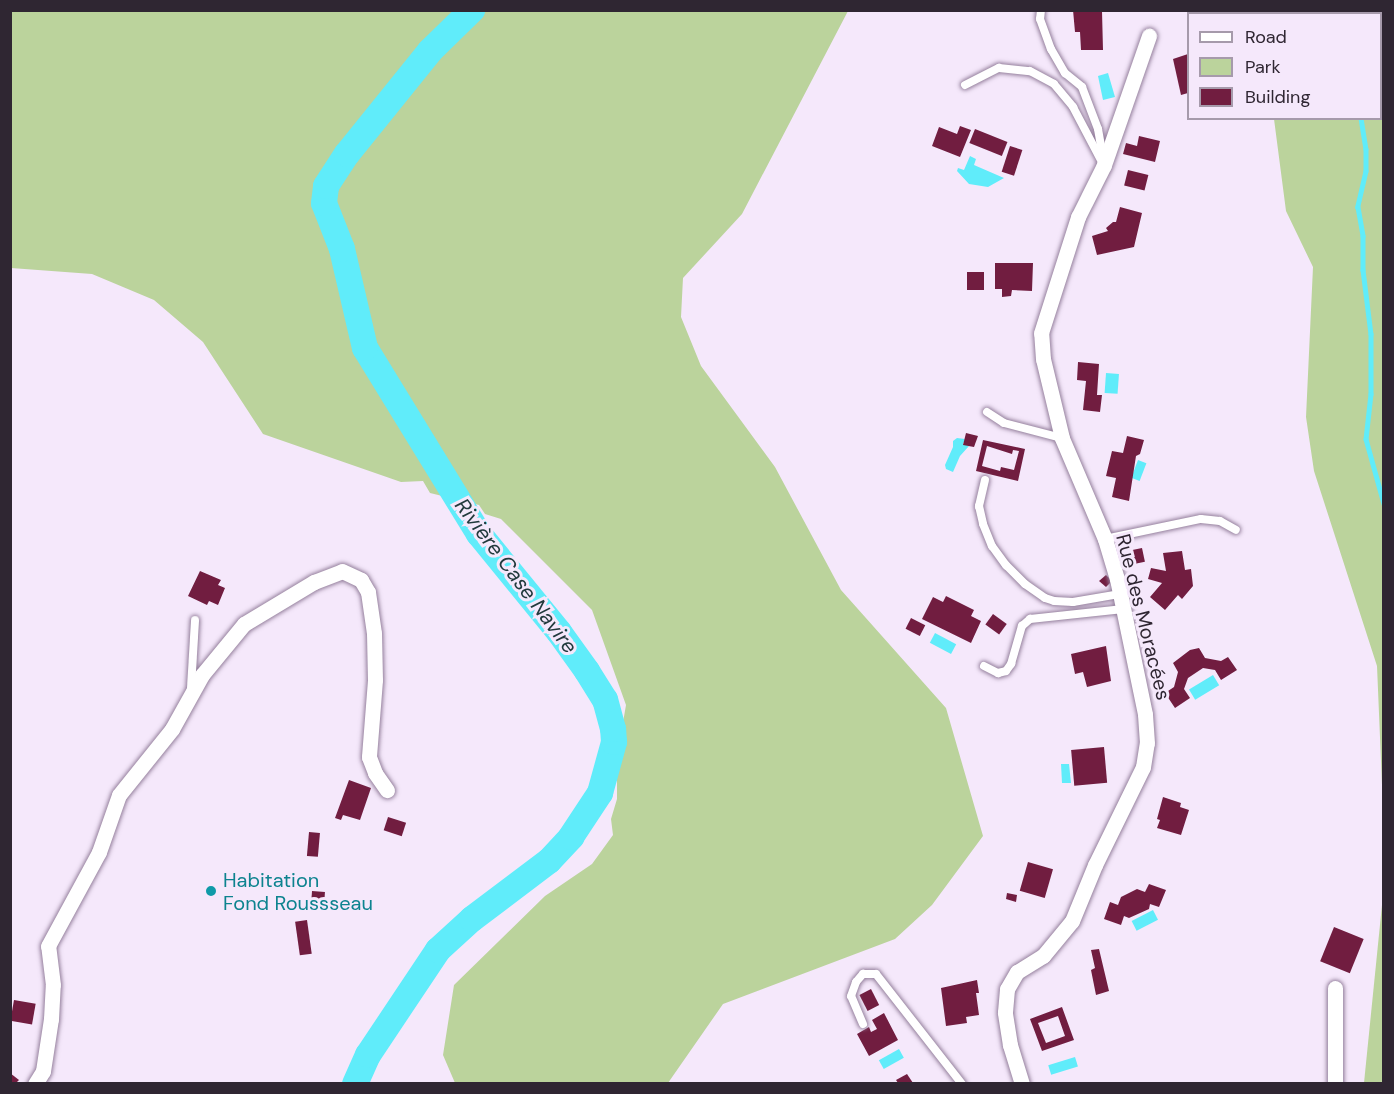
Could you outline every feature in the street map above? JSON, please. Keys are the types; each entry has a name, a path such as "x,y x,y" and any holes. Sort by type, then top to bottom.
{"street":[{"name":"Rue des Moracées","path":"1022,1083 1010,1045 1005,1012 1007,989 1017,972 1043,956 1072,921 1095,865 1143,767 1147,743 1145,714 1124,609 1105,540 1062,438 1042,359 1041,333 1078,217 1104,165 1149,36"},
{"path":"35,1083 43,1071 51,1019 53,985 48,946 99,852 119,795 172,729 202,675 244,624 323,578 342,571 360,580 368,592 374,633 375,680 369,757 375,772 387,790"},
{"path":"1335,988 1335,1083"}],"lane":[{"path":"1041,10 1040,19 1051,49 1065,73 1082,87 1098,129 1104,165"},
{"path":"965,85 999,68 1030,71 1054,84 1073,107 1104,165"},
{"path":"987,412 1005,423 1062,438"},
{"path":"985,480 979,507 983,524 992,546 1006,565 1025,584 1045,598 1054,601 1073,602 1120,594"},
{"path":"1105,540 1201,519 1220,521 1236,530"},
{"path":"984,666 998,673 1006,671 1011,664 1022,626 1030,619 1124,609"},
{"path":"190,695 195,620"},
{"path":"863,1024 851,996 856,982 863,974 876,974 962,1083"}],"green space":[{"path":"1262,10 1383,11 1383,809 1377,666 1314,471 1306,417 1313,267 1286,211 1274,120 1382,120 1382,12 1262,12"},
{"path":"10,11 848,11 742,214 683,278 681,317 701,366 775,467 841,590 946,708 983,836 932,905 895,939 723,1004 668,1083 455,1083 443,1055 454,985 545,896 592,864 613,835 611,819 617,799 617,757 626,705 592,610 501,519 485,514 479,505 430,493 423,481 401,482 263,434 203,342 154,300 92,274 11,268"},
{"path":"1383,895 1383,1083 1364,1083"}],"water":[{"path":"1108,73 1115,97 1103,100 1098,76"},
{"path":"970,156 976,159 974,165 1004,178 988,187 969,184 957,171 958,168 964,170"},
{"path":"1106,373 1119,374 1118,394 1105,393"},
{"path":"957,438 965,439 963,444 969,446 960,456 953,472 946,469 945,465 953,447 953,441"},
{"path":"1138,460 1146,463 1140,481 1131,478"},
{"path":"935,633 956,644 951,654 930,643"},
{"path":"1213,675 1219,685 1195,700 1189,689"},
{"path":"1061,764 1069,764 1071,783 1062,783"},
{"path":"1153,910 1158,920 1137,931 1132,921"},
{"path":"899,1049 904,1058 884,1069 879,1060"},
{"path":"1075,1057 1078,1067 1051,1075 1048,1065"}],"building":[{"path":"1073,10 1102,11 1103,50 1081,50 1080,32 1075,32"},
{"path":"1187,54 1187,93 1181,95 1173,59"},
{"path":"960,126 971,130 960,157 932,146 939,127 957,134"},
{"path":"975,129 1007,142 1002,156 969,143"},
{"path":"1139,136 1160,141 1155,162 1123,154 1126,143 1137,146"},
{"path":"1010,146 1022,150 1014,176 1002,172"},
{"path":"1128,170 1148,175 1145,191 1124,186"},
{"path":"1120,207 1142,213 1134,247 1097,255 1092,236 1108,231 1106,228 1116,222"},
{"path":"995,263 1033,263 1032,291 1012,290 1011,296 1002,297 1002,289 995,289"},
{"path":"967,272 984,272 984,290 967,290"},
{"path":"1078,362 1099,364 1097,395 1102,395 1100,412 1083,410 1086,381 1077,380"},
{"path":"966,433 978,436 974,447 963,445"},
{"path":"1127,436 1144,440 1140,454 1136,456 1129,501 1112,497 1116,478 1106,476 1112,451 1123,453"},
{"path":"983,440 1025,449 1018,481 976,471","holes":["987,446 1012,454 1013,450 1019,451 1014,470 1001,467 1000,471 982,466"]},
{"path":"1142,548 1145,562 1129,565 1126,551"},
{"path":"1182,551 1185,570 1191,569 1193,586 1182,599 1178,595 1165,610 1150,597 1162,583 1148,579 1151,568 1166,571 1163,553"},
{"path":"200,571 221,580 218,585 225,588 218,605 209,601 207,605 188,596"},
{"path":"1106,575 1112,581 1106,587 1099,581"},
{"path":"946,596 974,610 971,616 981,621 971,643 922,619 933,597 943,602"},
{"path":"993,614 1007,624 999,635 985,625"},
{"path":"911,618 925,625 920,636 906,629"},
{"path":"1106,646 1111,681 1087,687 1083,672 1075,674 1071,654"},
{"path":"1199,648 1205,658 1221,661 1228,657 1237,670 1221,680 1215,670 1203,668 1188,678 1184,689 1190,698 1175,708 1165,693 1174,687 1178,672 1173,663 1190,650"},
{"path":"1104,747 1107,783 1074,786 1071,750"},
{"path":"349,780 371,788 360,820 343,815 341,820 335,818"},
{"path":"1163,797 1181,803 1180,807 1189,810 1181,835 1157,828"},
{"path":"388,817 406,823 402,836 384,830"},
{"path":"309,832 320,833 318,857 307,856"},
{"path":"1028,862 1053,869 1045,898 1020,891"},
{"path":"1149,884 1166,890 1159,907 1150,904 1149,909 1129,918 1124,916 1121,925 1104,919 1110,902 1118,905 1121,897 1137,889 1145,892"},
{"path":"312,891 325,892 324,910 311,909"},
{"path":"1007,893 1017,895 1016,902 1006,899"},
{"path":"307,920 312,954 300,955 295,922"},
{"path":"1334,927 1364,939 1350,973 1320,961"},
{"path":"1099,949 1109,991 1096,995 1091,970 1095,968 1091,950"},
{"path":"977,980 979,1015 966,1017 967,1023 946,1026 941,988"},
{"path":"871,989 879,1005 868,1011 859,995"},
{"path":"14,1000 36,1004 32,1025 10,1021"},
{"path":"1062,1007 1074,1040 1042,1051 1030,1019","holes":["1058,1016 1065,1036 1046,1043 1038,1023"]},
{"path":"884,1013 898,1040 869,1056 857,1034 869,1027 871,1032 877,1029 872,1020"},
{"path":"10,1073 19,1080 16,1083 10,1083"},
{"path":"907,1074 913,1083 898,1083 896,1080"}],"waterway":[{"name":"Rivière Case Navire","path":"355,1084 368,1055 438,950 472,919 549,861 571,837 600,793 614,742 605,700 587,671 559,632 479,534 365,348 342,249 324,203 326,186 347,154 430,51 472,10"},
{"path":"1361,120 1366,149 1366,171 1358,207 1363,236 1363,270 1371,334 1371,394 1366,439 1384,504"}],"place":[{"name":"Habitation Fond Roussseau","path":"211,891"}]}
